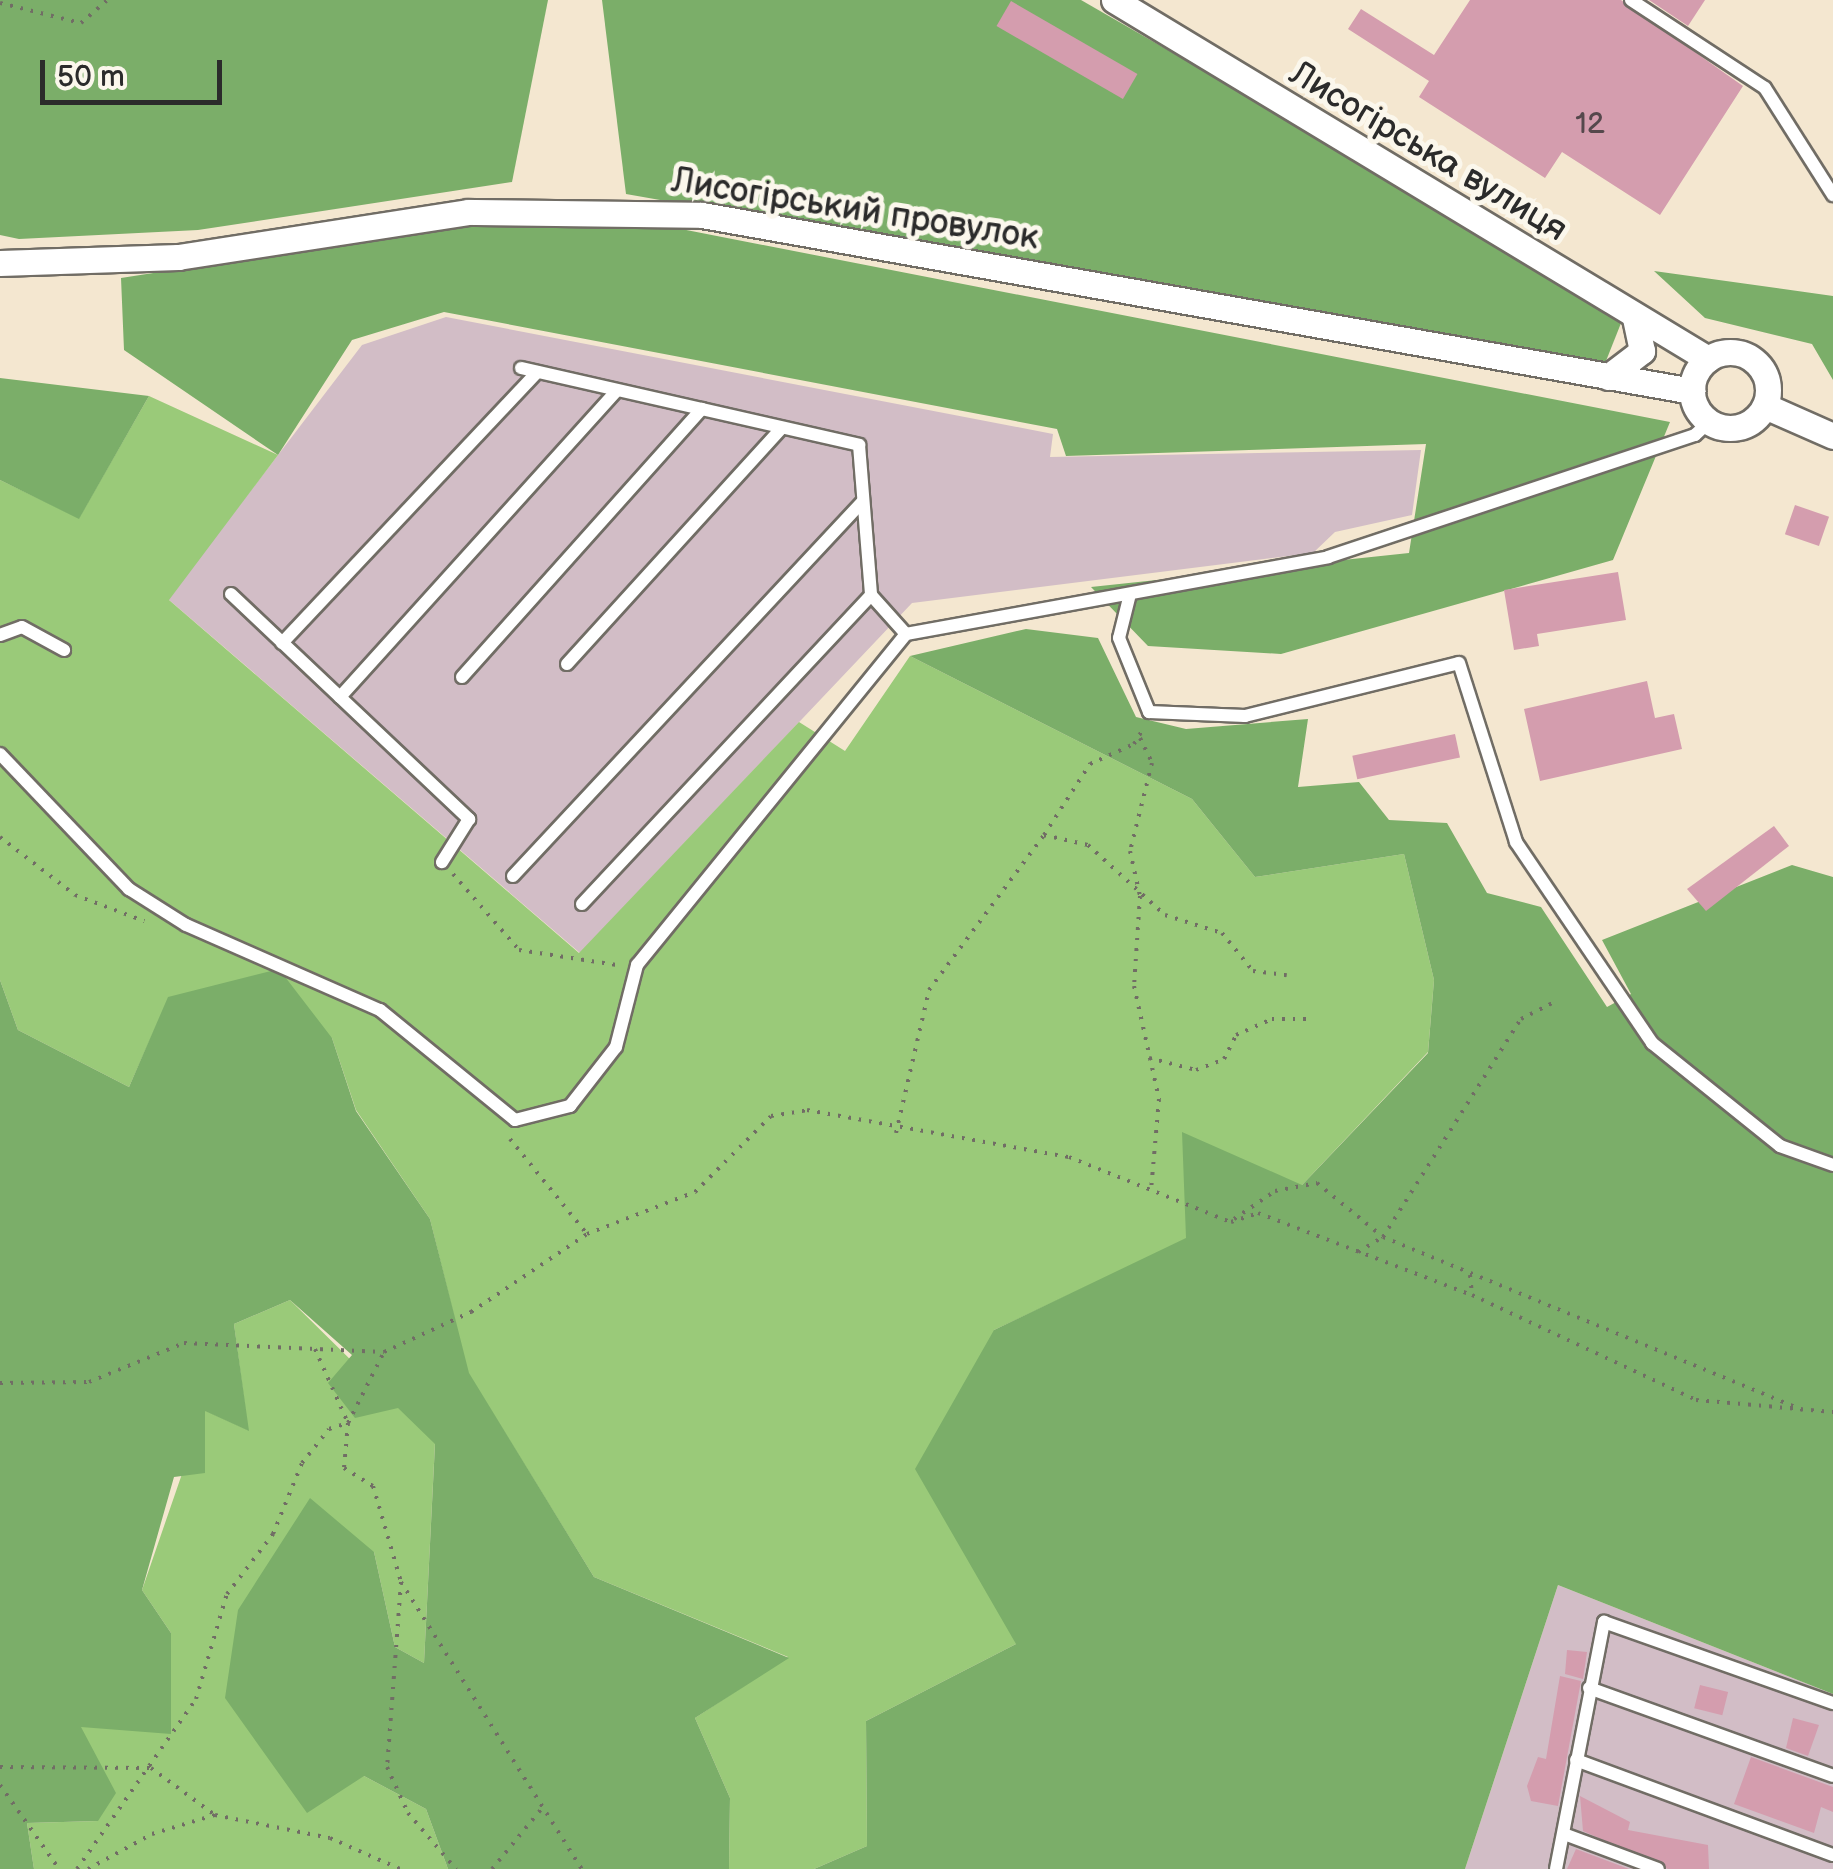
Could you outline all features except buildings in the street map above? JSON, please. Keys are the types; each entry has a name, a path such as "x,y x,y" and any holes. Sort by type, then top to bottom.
{"street":[{"name":"Лисогірська вулиця","path":"1114,0 1635,319 1708,359"},
{"name":"Лисогірський провулок","path":"0,263 178,257 468,212 702,215 1692,391"},
{"path":"1608,377 1642,351 1635,319"},
{"path":"1743,354 1758,364 1765,406 1744,426 1709,422 1692,391 1708,359 1743,354"},
{"path":"1765,406 1833,436"}],"lane":[{"path":"1631,0 1764,88 1833,195"},
{"path":"521,368 859,445 871,595 906,634"},
{"path":"282,643 537,372"},
{"path":"340,697 617,390"},
{"path":"462,677 702,409"},
{"path":"0,754 129,888 186,926 380,1010 514,1120 570,1106 616,1047 637,965 906,634 1328,557 1694,436 1709,422"},
{"path":"566,664 782,428"},
{"path":"512,876 864,501"},
{"path":"231,594 469,820 442,862"},
{"path":"1130,594 1119,638 1149,712 1246,716 1459,663 1516,842 1652,1043 1780,1146 1833,1166"},
{"path":"582,904 871,595"},
{"path":"0,634 22,627 64,650"},
{"path":"1556,1869 1604,1622 1833,1702"},
{"path":"1590,1688 1833,1776"},
{"path":"1576,1760 1833,1855"},
{"path":"1564,1834 1658,1869"}],"path":[{"path":"0,3 81,23 107,0"},
{"path":"896,1133 929,990 982,907 1044,835 1090,764 1140,738 1149,712"},
{"path":"1140,738 1152,763 1130,851 1140,896 1134,986 1161,1139 1151,1190"},
{"path":"1044,835 1088,845 1120,867 1119,881 1165,915 1222,932 1252,970 1287,975"},
{"path":"0,837 120,919 186,926"},
{"path":"442,862 520,950 637,965"},
{"path":"1358,1252 1383,1238 1522,1019 1556,1001"},
{"path":"1149,1058 1196,1070 1224,1059 1236,1035 1272,1019 1307,1020"},
{"path":"0,1383 89,1382 184,1344 384,1352 471,1312 587,1234 696,1192 770,1116 807,1110 896,1133 1069,1158 1231,1222 1258,1213 1472,1295 1696,1400 1809,1413 1833,1412"},
{"path":"514,1120 509,1145 587,1234"},
{"path":"1231,1222 1275,1191 1318,1183 1383,1238 1809,1413"},
{"path":"1470,1272 1472,1295"},
{"path":"315,1350 348,1423"},
{"path":"384,1352 348,1423 344,1468 373,1486 401,1582 582,1869"},
{"path":"77,1869 151,1768 212,1663 227,1594 273,1534 302,1462 328,1430 348,1423"},
{"path":"401,1582 387,1767 408,1813 456,1869"},
{"path":"0,1767 151,1768 215,1815 330,1838 400,1869"},
{"path":"0,1785 59,1869"},
{"path":"492,1869 544,1807"},
{"path":"88,1869 152,1834 215,1815"}],"shaded area":[{"path":"446,317 1053,434 1050,457 1421,450 1412,515 1335,532 1313,553 912,603 580,953 168,599 362,345"},
{"path":"1558,1585 1833,1694 1833,1869 1465,1869"}],"green space":[{"path":"0,0 548,0 512,182 198,230 19,239 0,235"},
{"path":"602,0 1081,0 1625,313 1604,366 626,194"},
{"path":"470,224 671,227 1670,422 1613,560 1281,654 1148,646 1091,587 1409,553 1426,444 1066,456 1057,429 444,312 352,340 278,455 124,350 121,278"},
{"path":"1654,271 1833,296 1833,380 1812,344 1705,318"},
{"path":"0,378 149,396 79,519 0,480"},
{"path":"149,396 278,455 169,600 579,953 799,722 845,751 910,656 1192,799 1255,877 1404,854 1434,980 1428,1052 1302,1185 994,1330 1016,1644 866,1721 867,1846 814,1869 729,1869 730,1798 695,1718 788,1657 594,1577 468,1373 430,1219 356,1110 332,1038 169,997 129,1087 18,1030 0,980 0,480 79,518"},
{"path":"1026,629 1098,638 1136,717 1186,729 1308,719 1298,787 1359,782 1389,820 1447,823 1487,893 1541,907 1607,1007 1631,994 1602,940 1792,865 1833,877 1833,1694 1558,1585 1465,1869 814,1869 867,1846 866,1721 1016,1644 915,1469 994,1330 1186,1238 1182,1132 1302,1185 1428,1053 1434,980 1404,854 1255,877 1192,799 910,656"},
{"path":"279,969 332,1038 356,1111 430,1219 469,1373 594,1577 789,1658 695,1718 730,1798 729,1869 448,1869 426,1809 364,1776 307,1813 225,1698 238,1610 310,1498 374,1552 395,1647 424,1663 435,1444 398,1408 355,1418 328,1383 352,1355 290,1300 234,1324 249,1431 205,1411 205,1473 174,1477 142,1590 171,1633 171,1734 81,1727 116,1793 98,1821 27,1823 34,1869 0,1869 0,980 18,1030 129,1087 168,997"},
{"path":"290,1300 435,1443 424,1663 395,1647 374,1552 364,1776 426,1809 448,1869 34,1869 27,1823 98,1821 80,1726 171,1633 142,1590 204,1410 248,1430 234,1324"}]}
